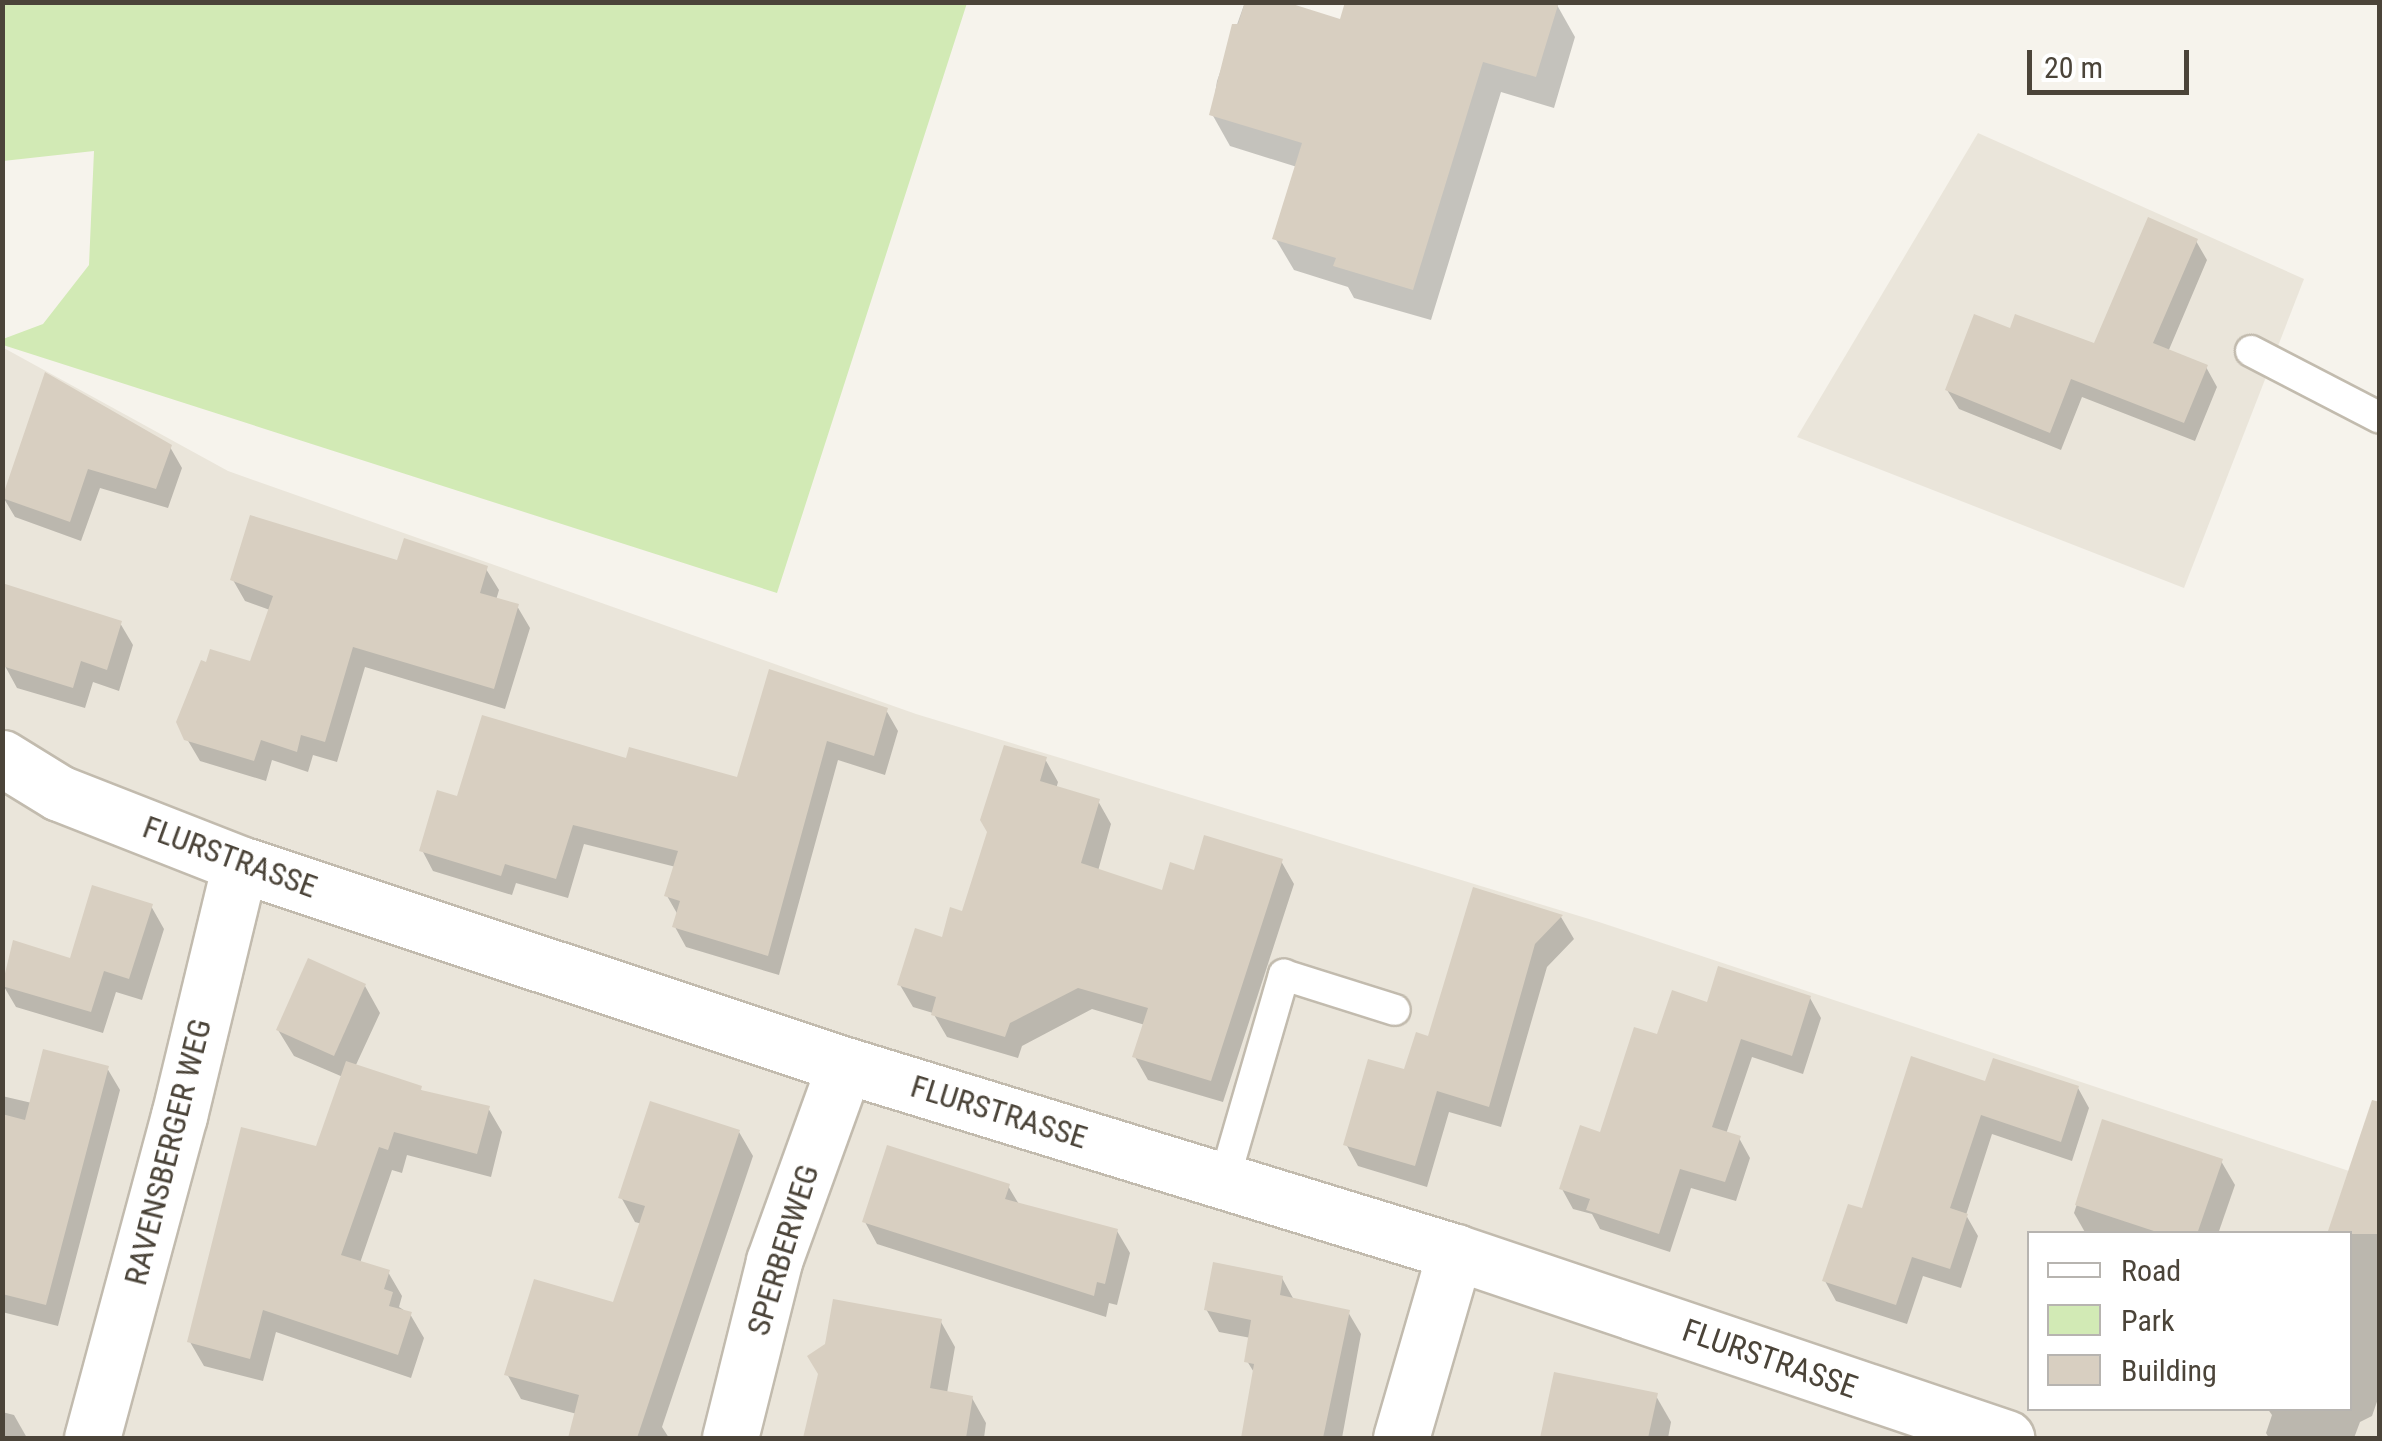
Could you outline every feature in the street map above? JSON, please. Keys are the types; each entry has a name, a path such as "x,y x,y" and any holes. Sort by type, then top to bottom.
{"street":[{"name":"FLURSTRASSE","path":"2,758 60,793 240,864 845,1065 1455,1252 2006,1438"},
{"name":"RAVENSBERGER WEG","path":"92,1438 179,1116 240,864"},
{"name":"SPERBERWEG","path":"730,1438 774,1262 845,1065"},
{"path":"1402,1438 1455,1252"}],"lane":[{"path":"2252,351 2380,418"},
{"path":"1224,1181 1284,975 1394,1010"}],"shaded area":[{"path":"1978,133 2304,279 2184,588 1797,437"},
{"path":"2,347 228,471 916,714 1599,922 2379,1181 2379,1438 3,1438"}],"green space":[{"path":"3,2 967,3 777,593 3,345 3,339 43,324 89,265 94,151 3,161"}],"building":[{"path":"1245,2 1286,2 1340,19 1345,2 1559,2 1536,77 1483,62 1413,290 1333,266 1336,258 1272,239 1302,143 1209,115 1232,24 1238,24"},
{"path":"2148,217 2198,239 2153,343 2208,365 2184,423 2071,379 2050,433 1945,390 1974,314 2010,328 2015,314 2094,343"},
{"path":"45,372 172,445 156,489 88,469 70,522 2,498"},
{"path":"250,515 397,560 404,538 488,566 480,593 519,604 494,689 353,647 325,742 301,735 297,752 261,740 254,761 184,740 176,722 201,660 206,662 210,649 250,661 273,596 230,580"},
{"path":"2,583 122,621 107,670 81,661 73,688 2,666"},
{"path":"769,669 888,708 874,756 827,741 768,956 672,927 680,901 664,896 678,851 573,825 556,879 505,864 501,876 419,851 437,790 457,796 482,715 626,758 629,747 737,777"},
{"path":"1004,745 1047,757 1040,781 1100,799 1081,863 1162,890 1170,862 1194,870 1204,835 1283,859 1211,1081 1132,1057 1148,1008 1078,988 1010,1023 1005,1037 931,1015 936,997 897,985 915,928 942,937 950,907 962,911 987,832 980,820"},
{"path":"92,885 153,904 129,979 104,971 91,1012 2,986 13,940 70,958"},
{"path":"1473,887 1563,915 1535,944 1489,1107 1437,1091 1415,1166 1343,1145 1368,1059 1404,1069 1416,1032 1428,1036"},
{"path":"308,958 366,984 334,1056 276,1030"},
{"path":"1718,966 1811,996 1792,1056 1741,1039 1712,1127 1741,1136 1725,1182 1680,1169 1659,1234 1586,1210 1590,1199 1559,1189 1580,1125 1600,1132 1634,1027 1657,1034 1672,990 1707,1002"},
{"path":"43,1049 109,1066 46,1305 2,1294 2,1114 25,1120"},
{"path":"1911,1056 1985,1081 1993,1058 2079,1086 2061,1142 1981,1115 1950,1208 1968,1214 1950,1269 1912,1257 1896,1305 1822,1281 1848,1204 1862,1208"},
{"path":"346,1061 422,1086 421,1090 490,1106 477,1154 394,1132 388,1150 379,1147 341,1255 390,1270 384,1289 393,1292 389,1306 412,1312 398,1355 263,1310 250,1359 187,1342 241,1127 316,1146"},
{"path":"2372,1100 2380,1102 2380,1234 2328,1231"},
{"path":"650,1101 740,1130 637,1438 568,1438 579,1395 504,1375 534,1279 613,1302 645,1206 618,1198"},
{"path":"2102,1119 2223,1159 2198,1231 2154,1231 2075,1205"},
{"path":"887,1145 1010,1184 1005,1199 1118,1229 1105,1284 1097,1282 1094,1296 862,1222"},
{"path":"1213,1262 1283,1276 1280,1295 1350,1310 1323,1438 1241,1438 1254,1364 1244,1362 1251,1320 1204,1310"},
{"path":"833,1299 942,1319 930,1388 973,1396 966,1438 803,1438 818,1374 807,1356 825,1344"},
{"path":"1554,1372 1658,1393 1648,1438 1540,1438"}]}
